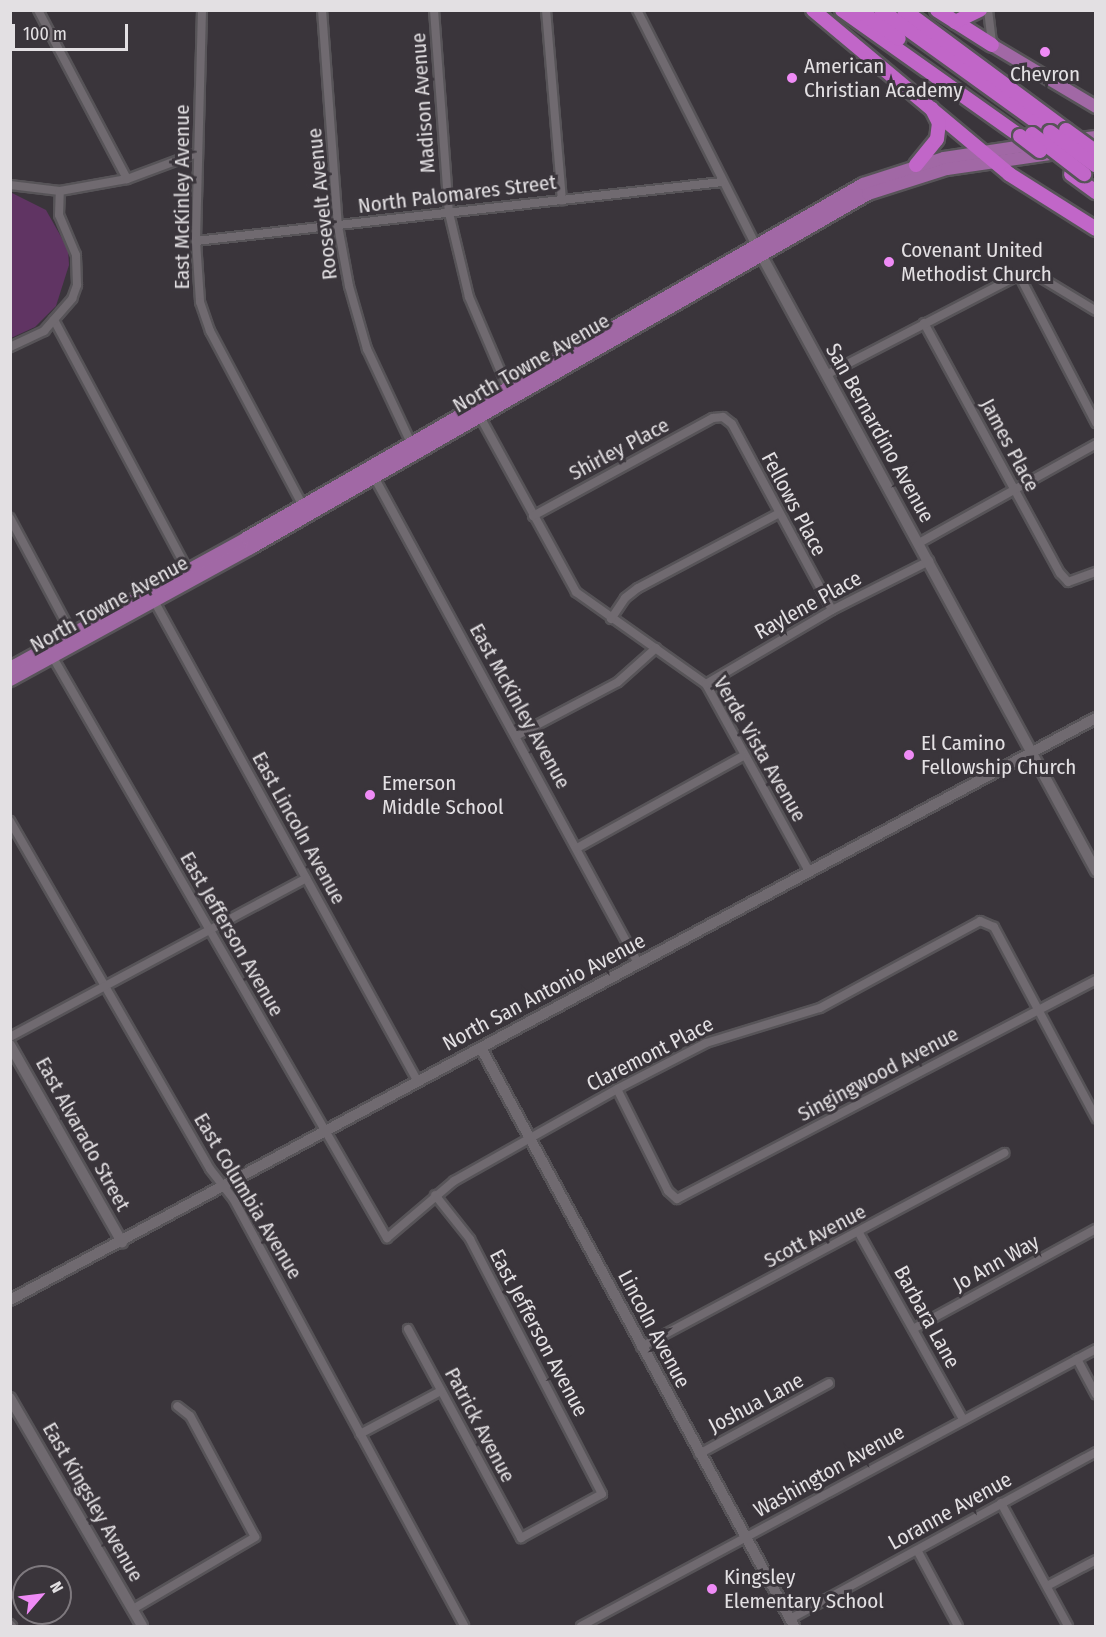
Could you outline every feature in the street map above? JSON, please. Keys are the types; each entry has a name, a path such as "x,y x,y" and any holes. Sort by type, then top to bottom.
{"highway":[{"path":"813,10 929,104 988,156 1095,229"},
{"path":"842,10 1026,135 1090,166"},
{"path":"859,10 1026,135"},
{"path":"881,10 1050,132 1090,166"},
{"path":"904,10 1066,130 1090,166 1095,192"},
{"path":"937,10 992,45"},
{"path":"955,22 980,10"},
{"path":"916,165 931,148 939,129 929,104"}],"main road":[{"path":"992,45 1095,106"},
{"name":"North Towne Avenue","path":"10,680 50,652 414,448 758,249 863,184 916,165 988,156 1095,137"},
{"name":"North Towne Avenue","path":"758,249 886,187 988,156 1090,166"},
{"name":"San Bernardino Avenue","path":"758,249 1095,871"},
{"name":"North Towne Avenue","path":"190,575 302,504 371,471"},
{"name":"North Towne Avenue","path":"10,668 50,652"},
{"name":"North San Antonio Avenue","path":"10,1300 122,1242 1095,718"},
{"name":"East Alvarado Street","path":"10,1045 122,1242"},
{"name":"Lincoln Avenue","path":"481,1048 792,1623"},
{"name":"East Kingsley Avenue","path":"10,1398 142,1626"}],"street":[{"path":"38,10 127,178"},
{"name":"East McKinley Avenue","path":"202,10 196,242 200,302 210,331 302,504"},
{"name":"Roosevelt Avenue","path":"322,10 338,226 348,286 367,349 414,448"},
{"name":"Madison Avenue","path":"434,10 449,213 469,297 510,392"},
{"path":"546,10 562,200"},
{"name":"San Bernardino Avenue","path":"637,10 722,182 758,249"},
{"path":"988,10 992,45"},
{"path":"10,185 60,191 127,178 197,153"},
{"name":"North Palomares Street","path":"196,242 722,182"},
{"path":"10,347 34,337 54,320 72,299 78,271 71,240 59,214 60,191"},
{"path":"826,375 1019,275 1035,274 1095,310"},
{"path":"1019,275 1095,423"},
{"path":"54,320 190,575"},
{"name":"James Place","path":"924,323 1013,489 1068,582 1095,572"},
{"name":"Verde Vista Avenue","path":"477,411 576,592 611,619 657,648 706,684 743,756 809,871"},
{"name":"Shirley Place","path":"533,516 713,418 723,417"},
{"name":"Fellows Place","path":"723,417 732,424 778,514 832,610"},
{"path":"919,543 1095,444"},
{"name":"East McKinley Avenue","path":"371,471 638,963"},
{"path":"611,619 625,598 638,588 778,514"},
{"path":"10,518 74,639"},
{"name":"Raylene Place","path":"706,684 832,610 928,561"},
{"name":"East Lincoln Avenue","path":"151,595 418,1082"},
{"path":"516,736 618,682 657,648"},
{"name":"East Jefferson Avenue","path":"50,652 387,1238"},
{"path":"577,848 743,756"},
{"name":"East Columbia Avenue","path":"10,821 222,1188 234,1200 464,1626"},
{"path":"10,1037 306,878"},
{"name":"Claremont Place","path":"387,1238 435,1195 617,1089 706,1043 820,1008 980,921 994,927 1036,1010"},
{"name":"Singingwood Avenue","path":"617,1089 668,1191 676,1199 1095,980"},
{"path":"1036,1010 1095,1118"},
{"name":"Scott Avenue","path":"641,1347 860,1233 1004,1153"},
{"name":"East Jefferson Avenue","path":"435,1195 470,1239 602,1494 521,1538"},
{"name":"Jo Ann Way","path":"913,1329 1095,1229"},
{"name":"Barbara Lane","path":"860,1233 963,1419"},
{"name":"Patrick Avenue","path":"408,1329 521,1538"},
{"name":"Washington Avenue","path":"581,1626 1095,1349"},
{"path":"1077,1359 1095,1394"},
{"name":"Joshua Lane","path":"699,1454 829,1383"},
{"path":"360,1434 441,1391"},
{"path":"133,1609 255,1537 190,1416 177,1406"},
{"name":"Loranne Avenue","path":"792,1623 917,1550 1095,1452"},
{"path":"1001,1503 1068,1626"},
{"path":"917,1550 958,1626"},
{"path":"1047,1586 1095,1560"}],"shaded area":[{"path":"10,192 46,210 68,249 69,265 56,306 35,327 11,338"}],"place":[{"name":"Chevron","path":"1045,52"},
{"name":"American Christian Academy","path":"792,78"},
{"name":"Covenant United Methodist Church","path":"889,262"},
{"name":"El Camino Fellowship Church","path":"909,755"},
{"name":"Emerson Middle School","path":"370,795"},
{"name":"Kingsley Elementary School","path":"712,1589"}]}
